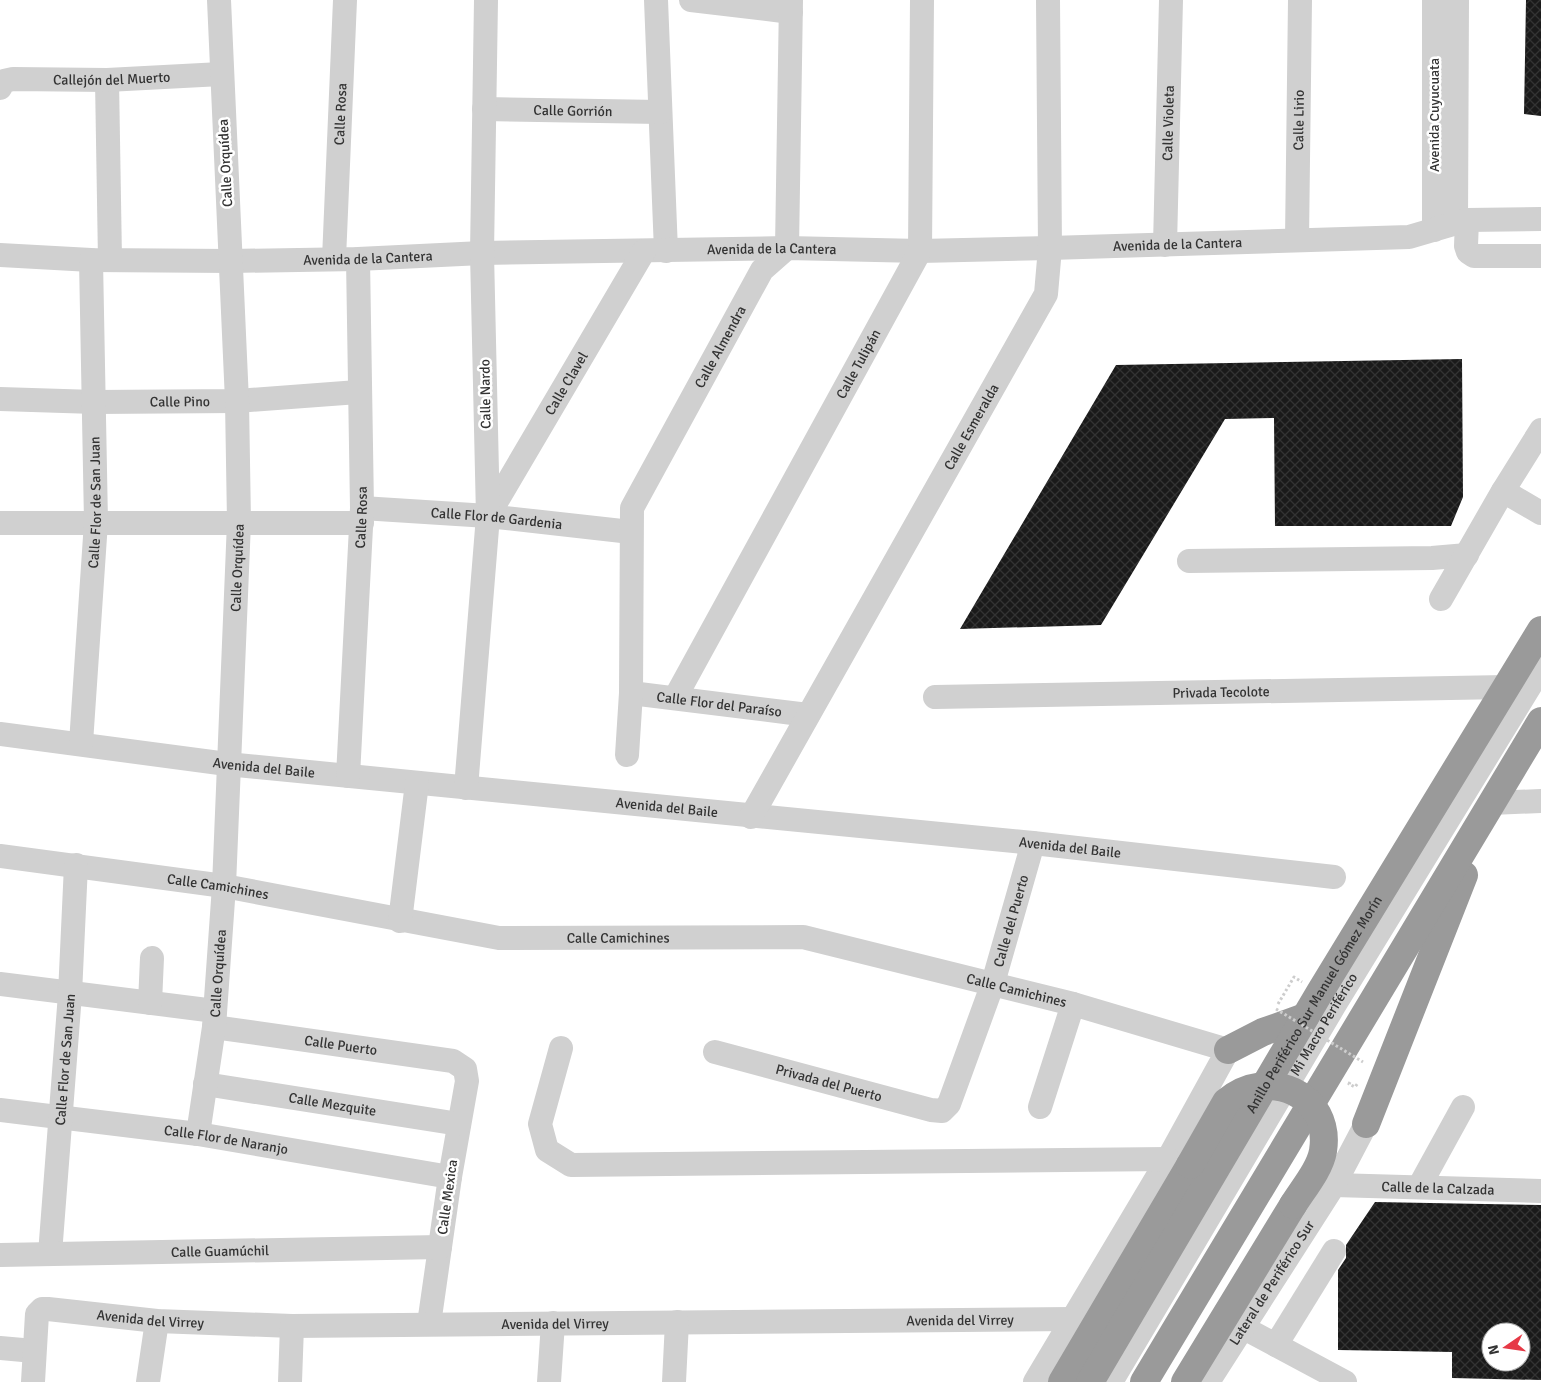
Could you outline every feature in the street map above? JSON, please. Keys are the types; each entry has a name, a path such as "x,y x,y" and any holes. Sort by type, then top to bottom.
{"highway":[{"name":"Anillo Periférico Sur Manuel Gómez Morín","path":"1090,1382 1305,1017 1541,630"},
{"path":"1144,1382 1541,721"},
{"path":"1366,1124 1491,803"},
{"path":"1228,1050 1263,1032 1305,1017"},
{"path":"1062,1382 1179,1162 1226,1102 1234,1096 1260,1085 1288,1089 1311,1105 1320,1122 1324,1141 1321,1160 1185,1382"}],"street":[{"name":"Calle Orquídea","path":"198,1134 214,1019 224,886 227,764 239,522 237,401 220,74 219,0"},
{"name":"Calle Rosa","path":"334,259 345,0"},
{"name":"Calle Nardo","path":"466,788 488,516 482,253 486,0"},
{"path":"655,251 660,112 656,0"},
{"path":"691,0 791,6 787,248"},
{"name":"Calle Tulipán","path":"675,698 920,251 922,0"},
{"name":"Calle Esmeralda","path":"751,817 1046,294 1050,248 1048,0"},
{"name":"Calle Violeta","path":"1165,245 1171,0"},
{"name":"Calle Lirio","path":"1298,240 1300,0"},
{"name":"Avenida Cuyucuata","path":"1434,0 1434,230"},
{"name":"Avenida Cuyucuata","path":"1457,0 1461,221 1466,246 1468,252 1474,256 1541,256"},
{"name":"Callejón del Muerto","path":"2,85 13,79 108,80 220,74"},
{"name":"Calle Flor de San Juan","path":"81,743 96,522 95,402 108,80"},
{"name":"Calle Gorrión","path":"484,109 660,112"},
{"name":"Avenida de la Cantera","path":"0,255 101,260 231,261 358,259 482,253 787,248 920,251 1050,248 1409,237 1461,221 1541,219"},
{"name":"Calle Almendra","path":"627,756 630,693 632,508 762,270 787,248"},
{"name":"Calle Clavel","path":"488,516 655,251"},
{"name":"Calle Rosa","path":"348,776 362,515 358,392 358,259"},
{"name":"Calle Pino","path":"0,399 95,402 237,401 358,392"},
{"path":"1441,599 1541,430"},
{"path":"1503,492 1541,513"},
{"name":"Calle Flor de Gardenia","path":"0,523 239,522 362,515 488,516 631,532"},
{"path":"1189,561 1432,558 1467,555"},
{"name":"Mi Macro Periférico","path":"1111,1382 1334,1006 1541,668"},
{"name":"Privada Tecolote","path":"935,698 1506,687"},
{"name":"Mi Macro Periférico","path":"1126,1382 1541,690"},
{"name":"Calle Flor del Paraíso","path":"630,693 808,716"},
{"name":"Avenida del Baile","path":"0,734 81,743 227,764 751,817 1033,843 1334,878"},
{"path":"400,921 417,783"},
{"path":"1491,803 1541,801"},
{"name":"Calle del Puerto","path":"942,1111 949,1104 993,984 1033,843"},
{"name":"Calle Camichines","path":"0,856 224,886 400,921 499,938 803,936 1073,1004 1228,1050"},
{"name":"Calle Flor de San Juan","path":"50,1254 70,994 76,866"},
{"path":"150,1003 152,958"},
{"name":"Calle Puerto","path":"0,984 150,1003 214,1019 453,1061 465,1069"},
{"path":"1040,1108 1073,1004"},
{"path":"561,1048 540,1124 547,1150 571,1165 1179,1162"},
{"path":"1035,1382 1073,1319 1179,1162 1228,1050"},
{"name":"Privada del Puerto","path":"715,1052 932,1110 942,1111"},
{"name":"Calle Mexica","path":"429,1324 466,1081 465,1069"},
{"name":"Calle Mezquite","path":"205,1084 459,1124"},
{"path":"1419,1187 1463,1107"},
{"name":"Calle Flor de Naranjo","path":"0,1110 198,1134 450,1177"},
{"name":"Lateral de Periférico Sur","path":"1208,1382 1334,1185 1366,1124"},
{"name":"Calle de la Calzada","path":"1334,1185 1541,1191"},
{"name":"Calle Guamúchil","path":"0,1255 440,1247"},
{"path":"1276,1345 1334,1251"},
{"name":"Avenida del Virrey","path":"34,1351 36,1318 39,1312 48,1309 157,1321 292,1326 1073,1319"},
{"path":"148,1382 157,1321"},
{"path":"674,1382 677,1322"},
{"path":"549,1382 553,1323"},
{"path":"290,1382 292,1326"},
{"path":"1242,1327 1345,1382"},
{"path":"0,1348 34,1351 33,1382"}],"path":[{"path":"1320,992 1294,977 1276,1009 1363,1062 1358,1069"},
{"path":"1354,1077 1349,1084 1355,1088 1360,1079"}],"building":[{"path":"1526,0 1541,0 1541,116 1524,114"},
{"path":"1462,359 1463,497 1451,526 1275,526 1274,418 1225,419 1101,625 960,629 1116,365"},
{"path":"1375,1202 1541,1205 1541,1380 1452,1378 1452,1352 1338,1350 1338,1270 1346,1258 1346,1245"}]}
